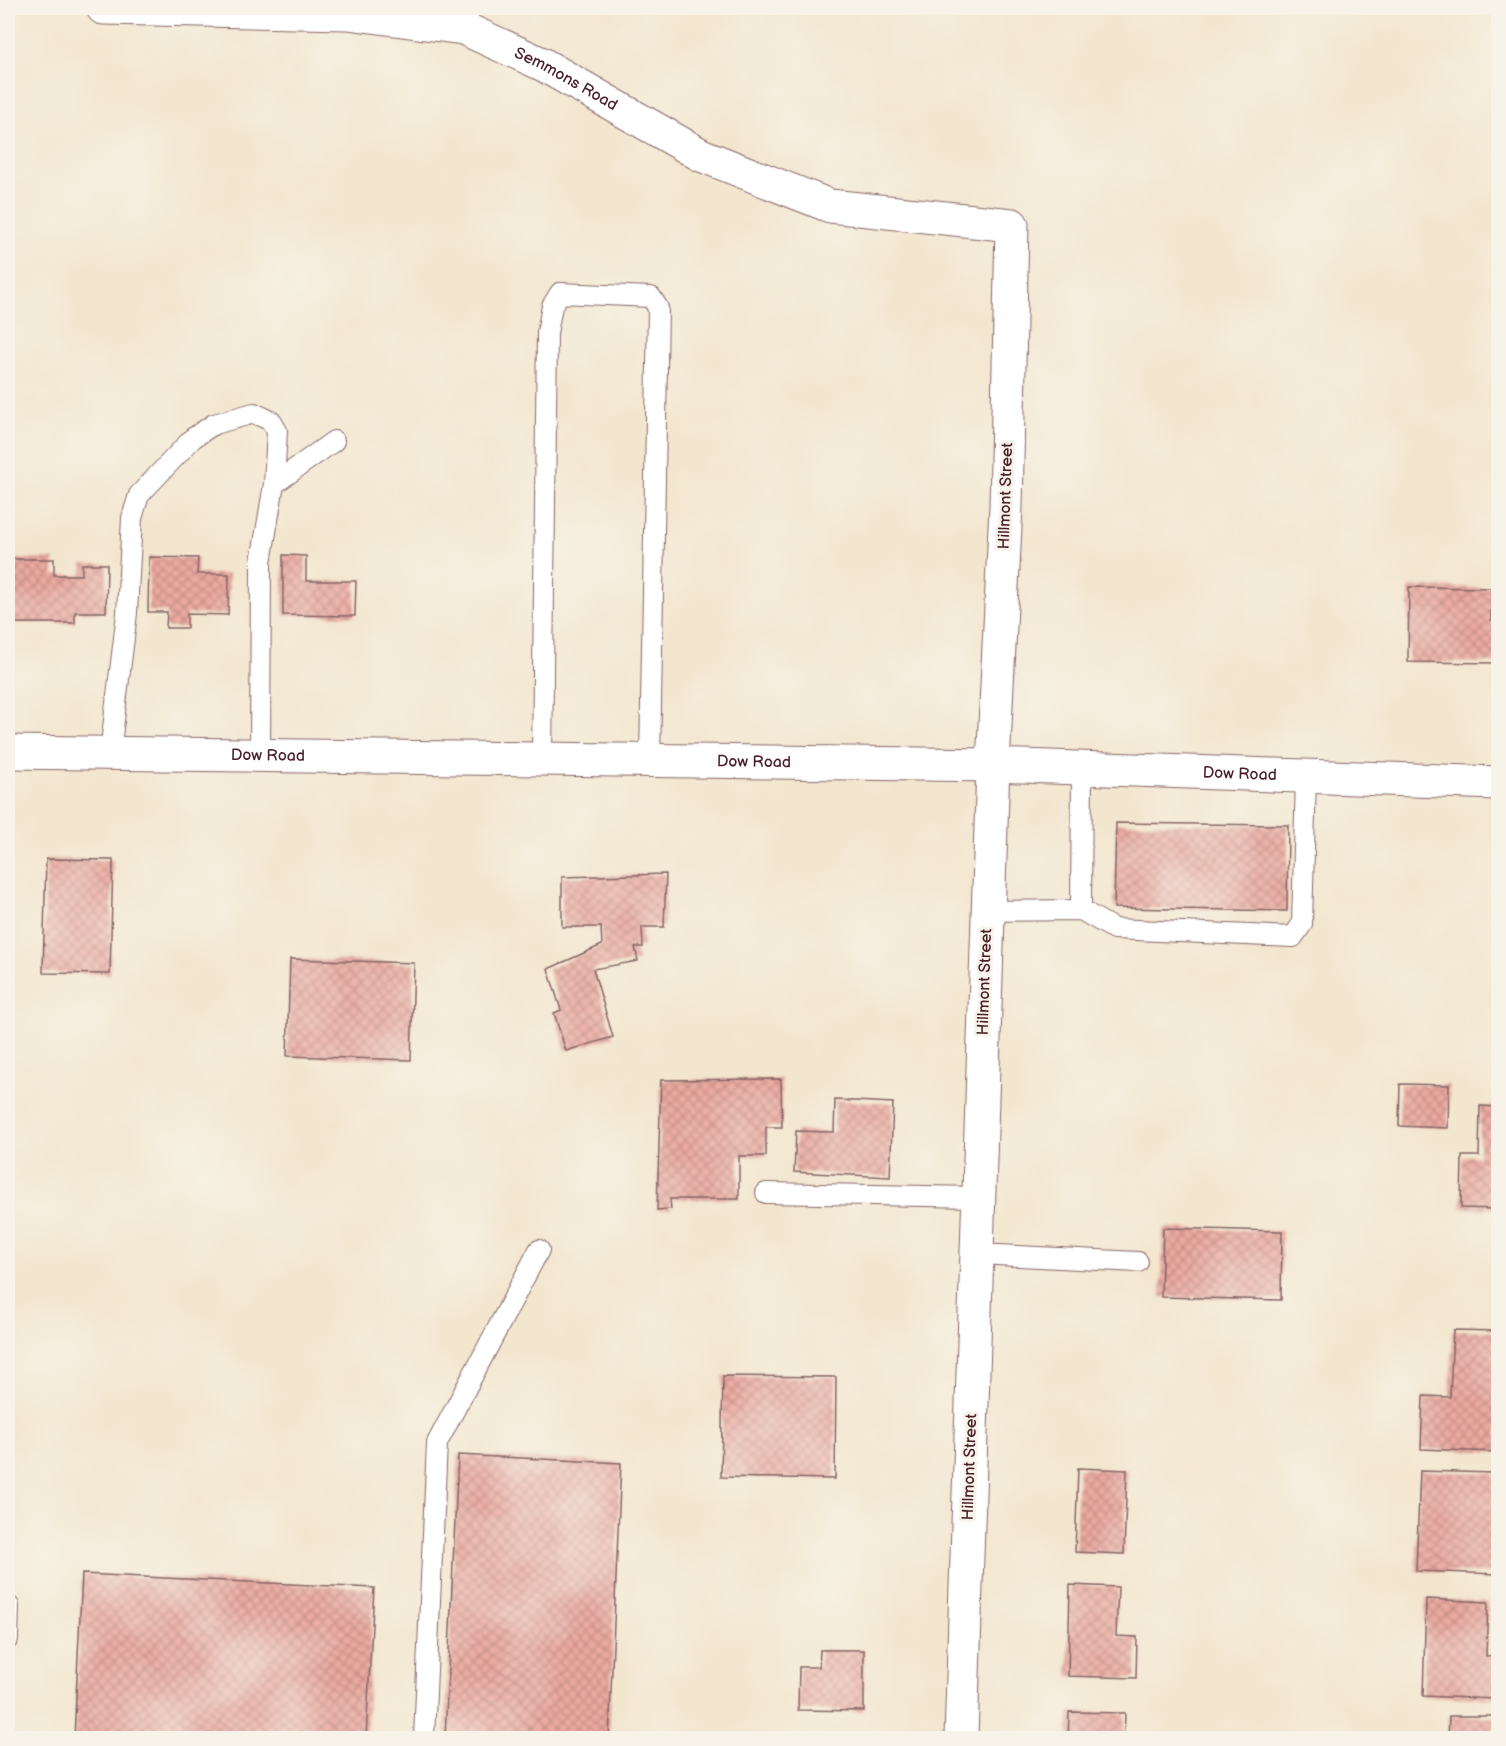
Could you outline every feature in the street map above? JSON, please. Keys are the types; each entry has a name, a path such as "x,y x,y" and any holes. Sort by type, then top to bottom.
{"street":[{"name":"Semmons Road","path":"103,8 348,13 463,28 542,64 701,155 830,206 1012,225"},
{"name":"Hillmont Street","path":"961,1738 987,911 1006,507 1012,225"},
{"name":"Dow Road","path":"8,752 993,765 1498,783"}],"lane":[{"path":"542,759 547,333 552,306 560,293 651,297 658,308 650,761"},
{"path":"110,753 127,613 132,518 139,495 193,438 214,424 254,412 272,421 277,431 274,484 261,562 260,756"},
{"path":"274,484 333,441"},
{"path":"1081,910 1082,768"},
{"path":"987,911 1081,910 1114,929 1293,937 1302,924 1306,776"},
{"path":"766,1193 978,1197"},
{"path":"424,1738 437,1443 539,1250"},
{"path":"976,1254 1138,1262"},
{"path":"8,1639 9,1606"}],"building":[{"path":"283,555 306,556 306,581 356,581 355,616 283,615"},
{"path":"149,557 198,558 197,574 229,574 228,615 187,614 187,628 166,628 167,612 148,612"},
{"path":"9,559 54,559 54,575 82,575 82,564 107,564 106,612 75,612 75,623 9,623"},
{"path":"1409,587 1491,588 1491,620 1498,620 1498,663 1408,662"},
{"path":"1116,823 1288,825 1287,911 1114,908"},
{"path":"46,859 113,860 110,974 43,973"},
{"path":"666,874 664,927 642,927 643,947 635,947 638,961 593,969 613,1037 566,1051 554,1013 561,1010 548,969 602,945 601,927 562,927 562,877"},
{"path":"290,959 414,963 411,1060 287,1056"},
{"path":"781,1079 782,1127 766,1127 766,1156 739,1156 739,1199 670,1199 671,1209 657,1210 661,1080"},
{"path":"1400,1084 1449,1085 1448,1128 1399,1126"},
{"path":"835,1100 893,1103 890,1177 794,1172 796,1131 834,1132"},
{"path":"1480,1106 1498,1107 1498,1209 1461,1208 1462,1156 1479,1156"},
{"path":"1163,1228 1282,1231 1281,1300 1161,1297"},
{"path":"1453,1330 1498,1331 1498,1452 1421,1449 1423,1396 1450,1397"},
{"path":"723,1376 836,1377 835,1479 721,1477"},
{"path":"458,1455 621,1463 609,1738 445,1738"},
{"path":"1078,1468 1127,1470 1124,1554 1075,1552"},
{"path":"1420,1471 1495,1473 1493,1529 1498,1529 1498,1574 1416,1571"},
{"path":"82,1574 374,1588 366,1738 74,1738"},
{"path":"1070,1585 1118,1587 1116,1636 1137,1637 1136,1678 1068,1676"},
{"path":"1426,1599 1488,1602 1486,1656 1498,1655 1497,1699 1423,1696"},
{"path":"820,1650 864,1650 864,1711 798,1710 799,1667 819,1667"},
{"path":"1069,1712 1125,1713 1124,1738 1068,1738"},
{"path":"1449,1716 1498,1716 1498,1738 1448,1738"}]}
